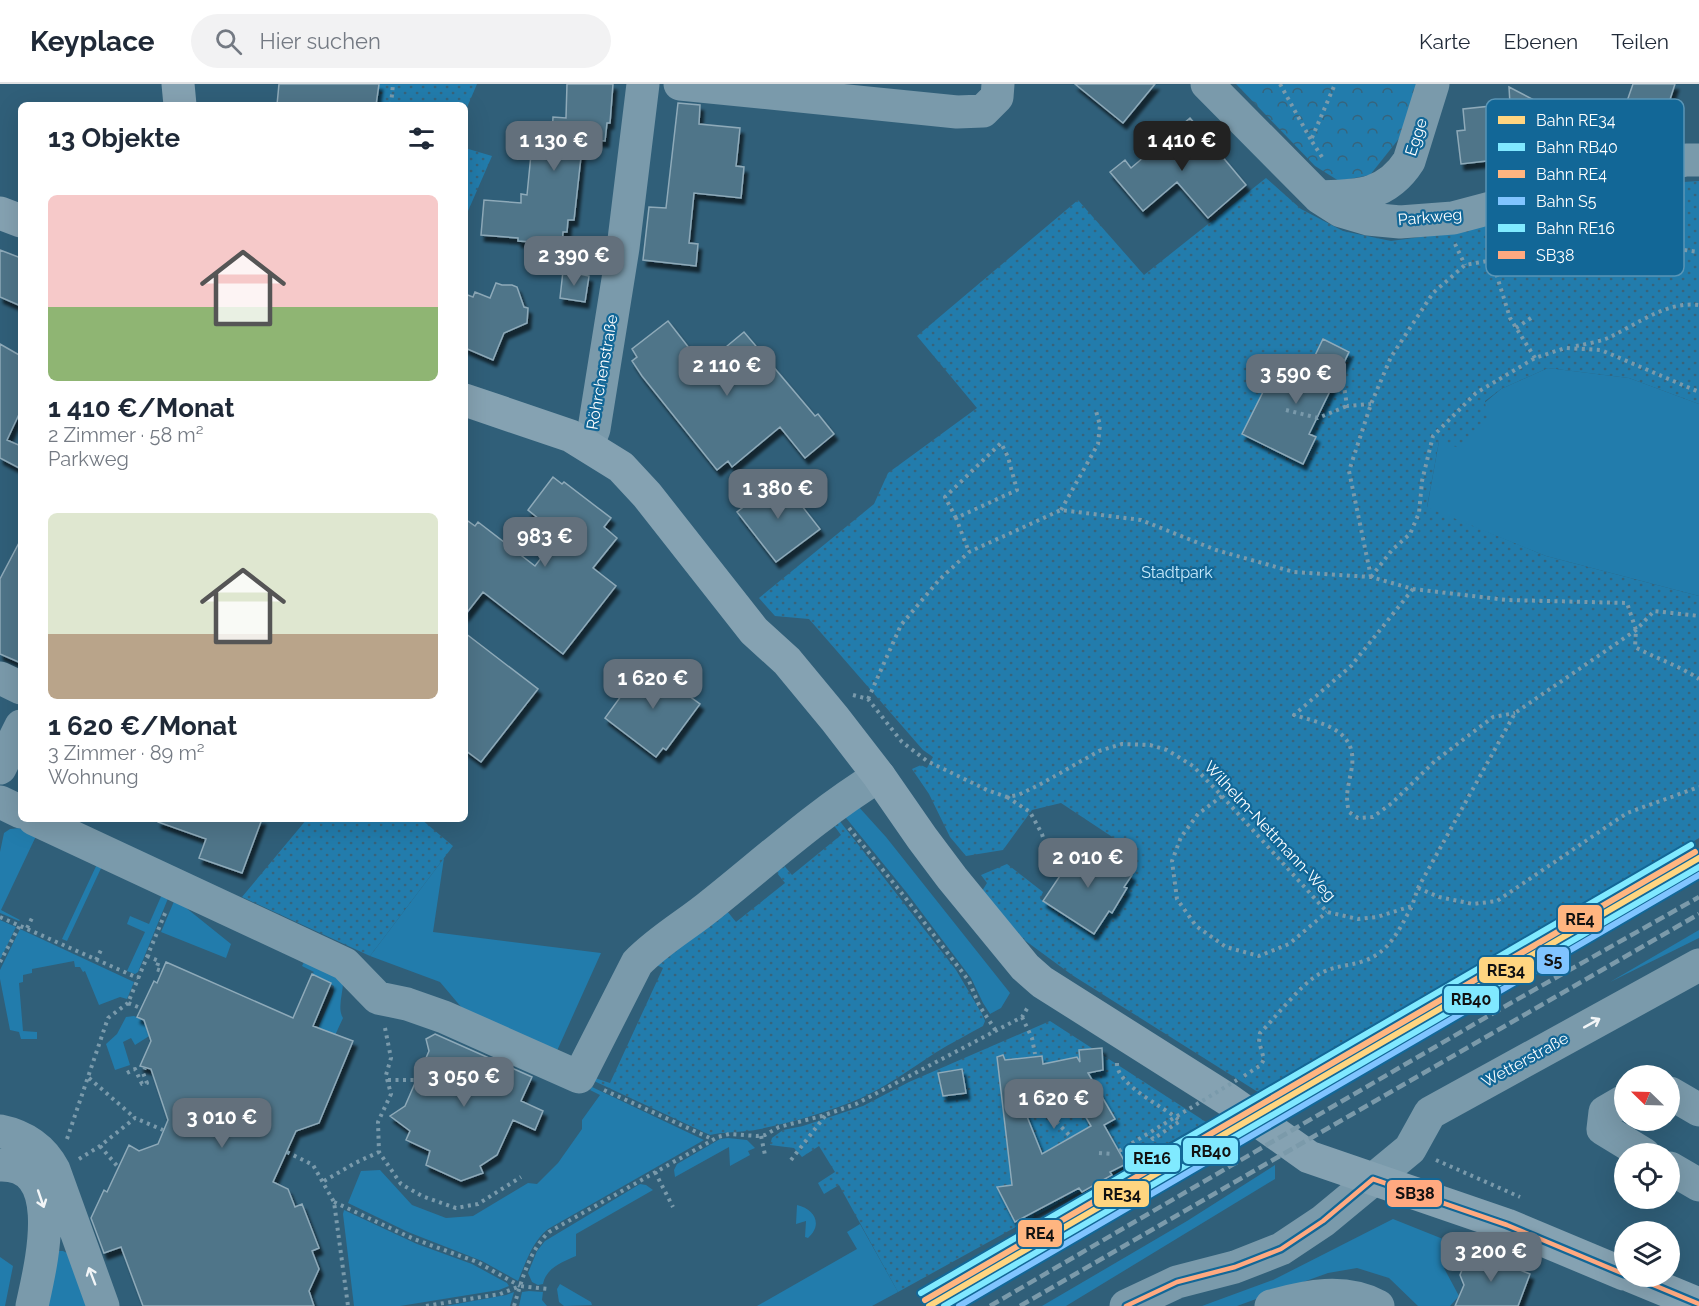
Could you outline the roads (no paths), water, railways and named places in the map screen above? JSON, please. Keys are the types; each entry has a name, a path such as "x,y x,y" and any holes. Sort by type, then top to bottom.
{"main road":[{"path":"178,84 180,102"},
{"path":"0,213 18,220"},
{"path":"468,400 537,423 588,445 621,467 647,495 754,631 787,662 879,776 922,838 1024,967 1042,982 1119,1032 1232,1090 1309,1158 1507,1225 1614,1270"},
{"path":"1658,1287 1698,1303"}],"street":[{"name":"Röhrchenstraße","path":"588,445 594,429 623,248 642,84"},
{"path":"680,84 957,112 983,111 997,97 998,84"},
{"name":"Parkweg","path":"1207,84 1318,197 1341,212 1368,219 1400,222 1453,218 1486,209"},
{"name":"Egge","path":"1318,197 1353,196 1371,192 1390,183 1402,172 1408,161 1433,84"},
{"name":"Parkweg","path":"1684,160 1699,160"},
{"path":"0,678 18,687"},
{"path":"0,768 18,732"},
{"path":"40,822 345,964 378,998 407,1004 444,1017 579,1077 638,963 647,953 851,794 879,776"},
{"path":"0,802 18,811"},
{"name":"Wetterstraße","path":"1126,1306 1177,1282 1235,1267 1281,1249 1323,1221 1410,1149 1431,1113 1699,965"},
{"path":"1680,1099 1699,1110"},
{"path":"1614,1107 1605,1112 1603,1129 1626,1143"},
{"path":"0,1131 34,1145 48,1159 104,1306"},
{"path":"0,1165 21,1169 33,1180 43,1202 46,1216 45,1243 32,1306"},
{"path":"1680,1174 1699,1185"},
{"path":"1271,1306 1299,1299 1333,1295 1351,1296 1378,1306"}],"railway":[{"path":"990,1306 1502,1008 1699,897"},
{"path":"1020,1306 1699,914"}],"rail line":[{"name":"RE16","path":"921,1293 1691,845"},
{"name":"RE4","path":"925,1300 1695,852"},
{"name":"RE34","path":"929,1306 1699,858"},
{"name":"RB40","path":"944,1306 1699,867"},
{"name":"S5","path":"959,1306 1699,875"}],"park label":[{"name":"Stadtpark","path":"1177,572"}]}
